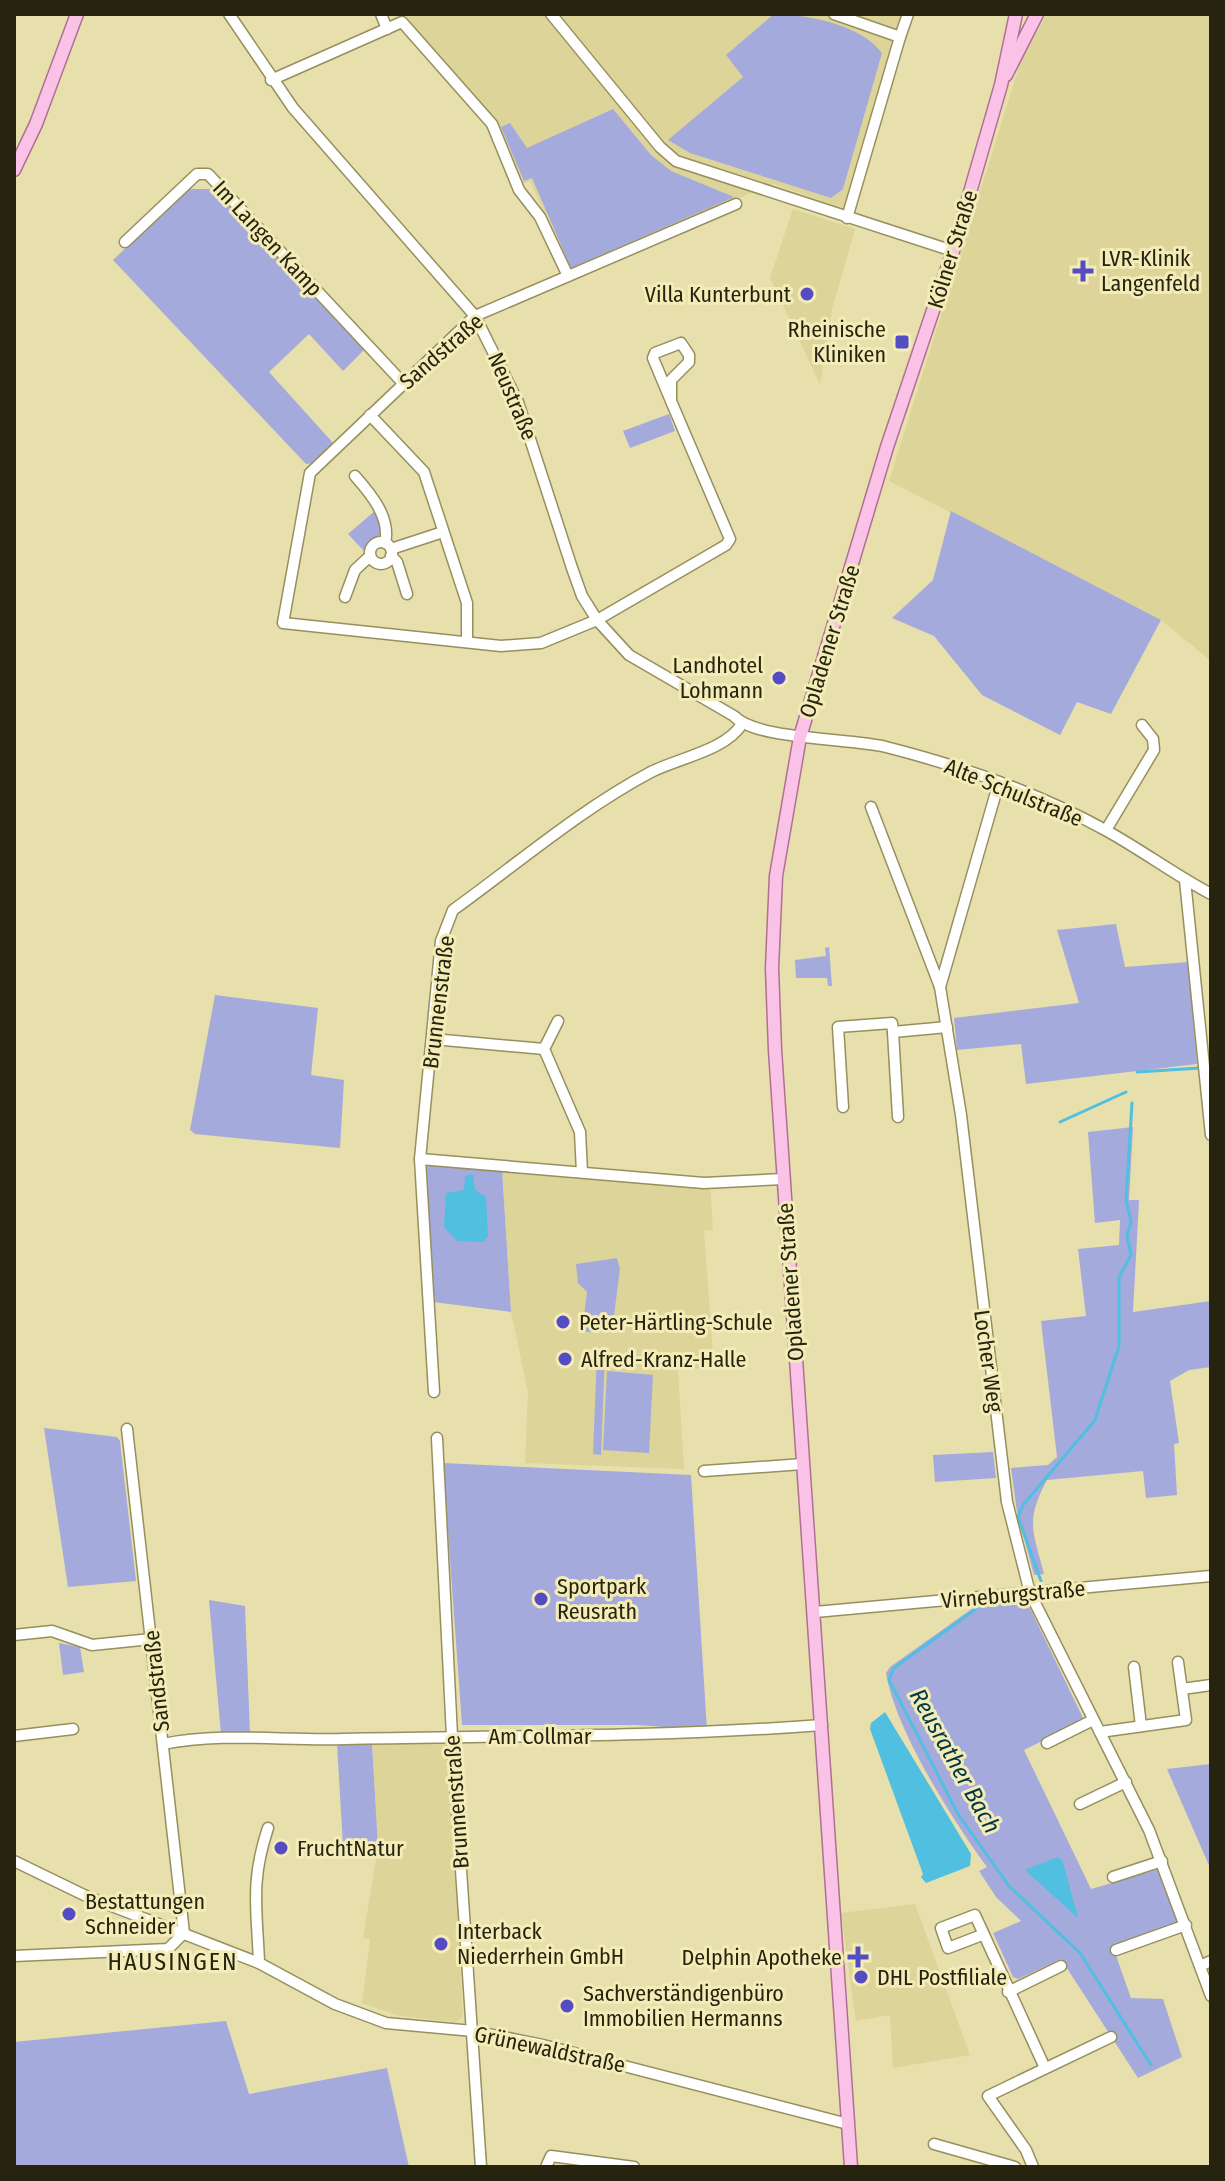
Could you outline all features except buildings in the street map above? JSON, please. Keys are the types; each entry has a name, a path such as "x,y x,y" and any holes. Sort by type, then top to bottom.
{"main road":[{"path":"14,170 36,124 77,14"},
{"name":"Kölner Straße","path":"899,411 953,251 1001,85 1016,14"},
{"name":"Kölner Straße","path":"1001,85 1037,14"},
{"name":"Opladener Straße","path":"851,2167 783,1179 772,998 773,926 781,832 800,737 899,411"}],"street":[{"name":"Neustraße","path":"229,14 271,80 475,316 518,402 582,596 597,620 629,655 734,716 742,724 800,737"},
{"path":"381,14 387,29"},
{"path":"551,14 660,147 676,161 953,251"},
{"path":"834,14 900,37"},
{"path":"847,218 908,14"},
{"path":"271,80 402,22 492,124 519,190 540,217 568,276"},
{"name":"Im Langen Kamp","path":"125,242 197,174 208,174 403,383"},
{"name":"Sandstraße","path":"467,642 283,623 310,473 475,316 736,204"},
{"path":"370,415 424,472 467,603 467,642 501,646 541,643 597,620 726,545 730,539 671,401 653,358 655,353 681,343 689,355 689,362 671,380 671,401"},
{"path":"355,476 376,498 389,550 397,562 407,594"},
{"path":"370,556 380,563 389,550 443,532"},
{"path":"345,597 355,570 370,556 374,545 389,550"},
{"name":"Brunnenstraße","path":"434,1392 420,1159 441,941 453,910 649,773 723,742 735,735 742,724"},
{"path":"1106,830 1154,750 1153,739 1142,725"},
{"name":"Alte Schulstraße","path":"800,737 870,742 999,782 1106,830 1211,894"},
{"name":"Locher Weg","path":"940,987 999,782"},
{"name":"Locher Weg","path":"871,807 940,987 961,1115 1007,1502 1030,1593 1126,1782 1162,1861 1211,1996"},
{"path":"1185,880 1208,1052 1211,1135"},
{"path":"544,1049 558,1021"},
{"path":"843,1107 838,1027 892,1023 898,1117"},
{"path":"893,1032 947,1027"},
{"path":"433,1039 544,1049"},
{"path":"544,1049 580,1132 582,1172"},
{"path":"420,1159 704,1183 783,1179"},
{"name":"Sandstraße","path":"127,1429 184,1933"},
{"name":"Brunnenstraße","path":"437,1438 452,1736 481,2167"},
{"path":"704,1471 803,1464"},
{"name":"Virneburgstraße","path":"815,1612 1211,1576"},
{"path":"14,1635 52,1631 92,1645 151,1639"},
{"path":"1100,1732 1186,1720 1178,1662"},
{"path":"1134,1667 1141,1726"},
{"path":"1182,1689 1211,1685"},
{"path":"1047,1743 1093,1720"},
{"name":"Am Collmar","path":"163,1744 225,1736 340,1739 705,1734 822,1725"},
{"path":"14,1736 73,1729"},
{"path":"1080,1804 1126,1782"},
{"path":"259,1963 253,1901 255,1874 268,1828"},
{"name":"Grünewaldstraße","path":"14,1861 86,1896 259,1963 335,2004 386,2023 473,2031 646,2070 848,2124"},
{"path":"1113,1877 1162,1861"},
{"path":"1116,1950 1186,1925"},
{"path":"14,1956 168,1949 184,1933"},
{"path":"982,1935 1045,2068"},
{"path":"1200,1966 1211,1961"},
{"path":"1008,1992 1061,1966"},
{"path":"1033,2167 1026,2150 988,2096 1111,2037"},
{"path":"934,2144 1015,2167"},
{"path":"546,2167 551,2156 634,2167"}],"shaded area":[{"path":"404,14 909,14 853,211 773,184 570,270 530,181 522,184 495,121"},
{"path":"774,14 802,16 847,28 873,43 882,53 843,189 831,198 690,153 668,140 743,77 726,55"},
{"name":"LVR-Klinik Langenfeld","path":"1047,14 1211,14 1211,661 1161,620 889,481 1021,61"},
{"path":"613,109 651,155 671,171 734,197 571,268 532,178 524,181 501,127 510,123 527,148"},
{"path":"189,189 214,189 364,350 343,371 309,334 269,372 334,444 314,463 306,464 113,260"},
{"name":"Villa Kunterbunt","path":"793,209 855,229 832,309 820,384 770,278"},
{"path":"669,414 675,431 630,448 623,431"},
{"path":"376,510 383,533 370,541 365,552 348,534"},
{"path":"951,511 1161,620 1111,714 1077,702 1060,735 982,695 934,636 892,618 933,580"},
{"path":"1116,924 1125,967 1188,962 1197,1064 1026,1084 1021,1044 957,1050 954,1018 1079,1003 1057,930"},
{"path":"829,947 832,986 828,986 827,978 796,978 795,960 826,956 825,948"},
{"path":"215,995 318,1008 311,1075 344,1080 340,1148 195,1134 190,1130"},
{"path":"1133,1127 1129,1200 1139,1200 1133,1312 1211,1301 1211,1367 1189,1370 1170,1381 1179,1443 1174,1444 1177,1495 1146,1498 1143,1471 1047,1480 1033,1516 1044,1574 1034,1575 1017,1512 1011,1468 1048,1465 1057,1457 1041,1321 1086,1316 1078,1249 1119,1245 1120,1220 1095,1223 1088,1132"},
{"path":"430,1164 502,1170 511,1312 433,1302 426,1168"},
{"name":"Peter-Härtling-Schule","path":"502,1170 710,1184 713,1230 704,1231 714,1367 678,1370 684,1469 525,1463 528,1392 511,1312"},
{"path":"473,1174 475,1190 486,1197 488,1236 483,1242 457,1241 444,1227 446,1193 464,1190 465,1176"},
{"path":"617,1258 620,1269 612,1331 582,1332 587,1292 578,1283 576,1264"},
{"path":"597,1354 605,1354 601,1455 593,1454"},
{"path":"607,1371 653,1375 649,1453 603,1450"},
{"path":"44,1428 117,1437 120,1441 136,1581 68,1587"},
{"path":"993,1452 996,1478 935,1482 933,1455"},
{"name":"Sportpark Reusrath","path":"443,1463 691,1475 707,1730 637,1725 462,1725"},
{"path":"1025,1598 1084,1720 1024,1750 1091,1889 1160,1869 1180,1923 1113,1947 1131,1998 1163,1999 1182,2057 1138,2078 1061,1959 1018,1979 1013,1977 993,1933 1021,1921 996,1897 979,1871 987,1867 927,1774 901,1720 886,1673 890,1667 980,1603"},
{"path":"209,1600 245,1606 250,1735 221,1734"},
{"path":"59,1643 80,1647 84,1672 63,1675"},
{"path":"885,1712 971,1854 970,1866 926,1883 921,1877 923,1874 870,1729 871,1723"},
{"path":"447,1743 463,2016 456,2022 400,2016 362,2003 370,1939 363,1938 378,1847 372,1744"},
{"path":"337,1744 372,1744 378,1847 343,1846"},
{"path":"1211,1764 1211,1870 1167,1769"},
{"path":"1058,1857 1063,1862 1078,1918 1025,1870"},
{"path":"915,1904 970,2055 893,2068 890,2015 856,2021 841,1913"},
{"path":"226,2021 249,2094 387,2068 409,2167 14,2167 14,2042"}],"waterway":[{"name":"Reusrather Bach","path":"1137,1072 1200,1068"},
{"path":"1060,1122 1126,1092"},
{"name":"Reusrather Bach","path":"1041,1581 1018,1517 1023,1505 1095,1420 1119,1346 1119,1277 1131,1255 1127,1236 1131,1222 1126,1200 1132,1103"},
{"name":"Reusrather Bach","path":"1028,1600 980,1606 894,1668 889,1680 958,1814 1009,1886 1080,1953 1151,2065"}],"place":[{"name":"LVR-Klinik Langenfeld","path":"1083,271"},
{"name":"Villa Kunterbunt","path":"807,294"},
{"name":"Rheinische Kliniken","path":"902,342"},
{"name":"Landhotel Lohmann","path":"779,678"},
{"name":"Peter-Härtling-Schule","path":"563,1322"},
{"name":"Alfred-Kranz-Halle","path":"565,1359"},
{"name":"Sportpark Reusrath","path":"541,1599"},
{"name":"FruchtNatur","path":"281,1848"},
{"name":"Bestattungen Schneider","path":"69,1914"},
{"name":"Interback Niederrhein GmbH","path":"441,1944"},
{"name":"Delphin Apotheke","path":"858,1957"},
{"name":"DHL Postfiliale","path":"861,1977"},
{"name":"Sachverständigenbüro Immobilien Hermanns","path":"567,2006"}],"district":[{"name":"HAUSINGEN","path":"173,1962"}]}
